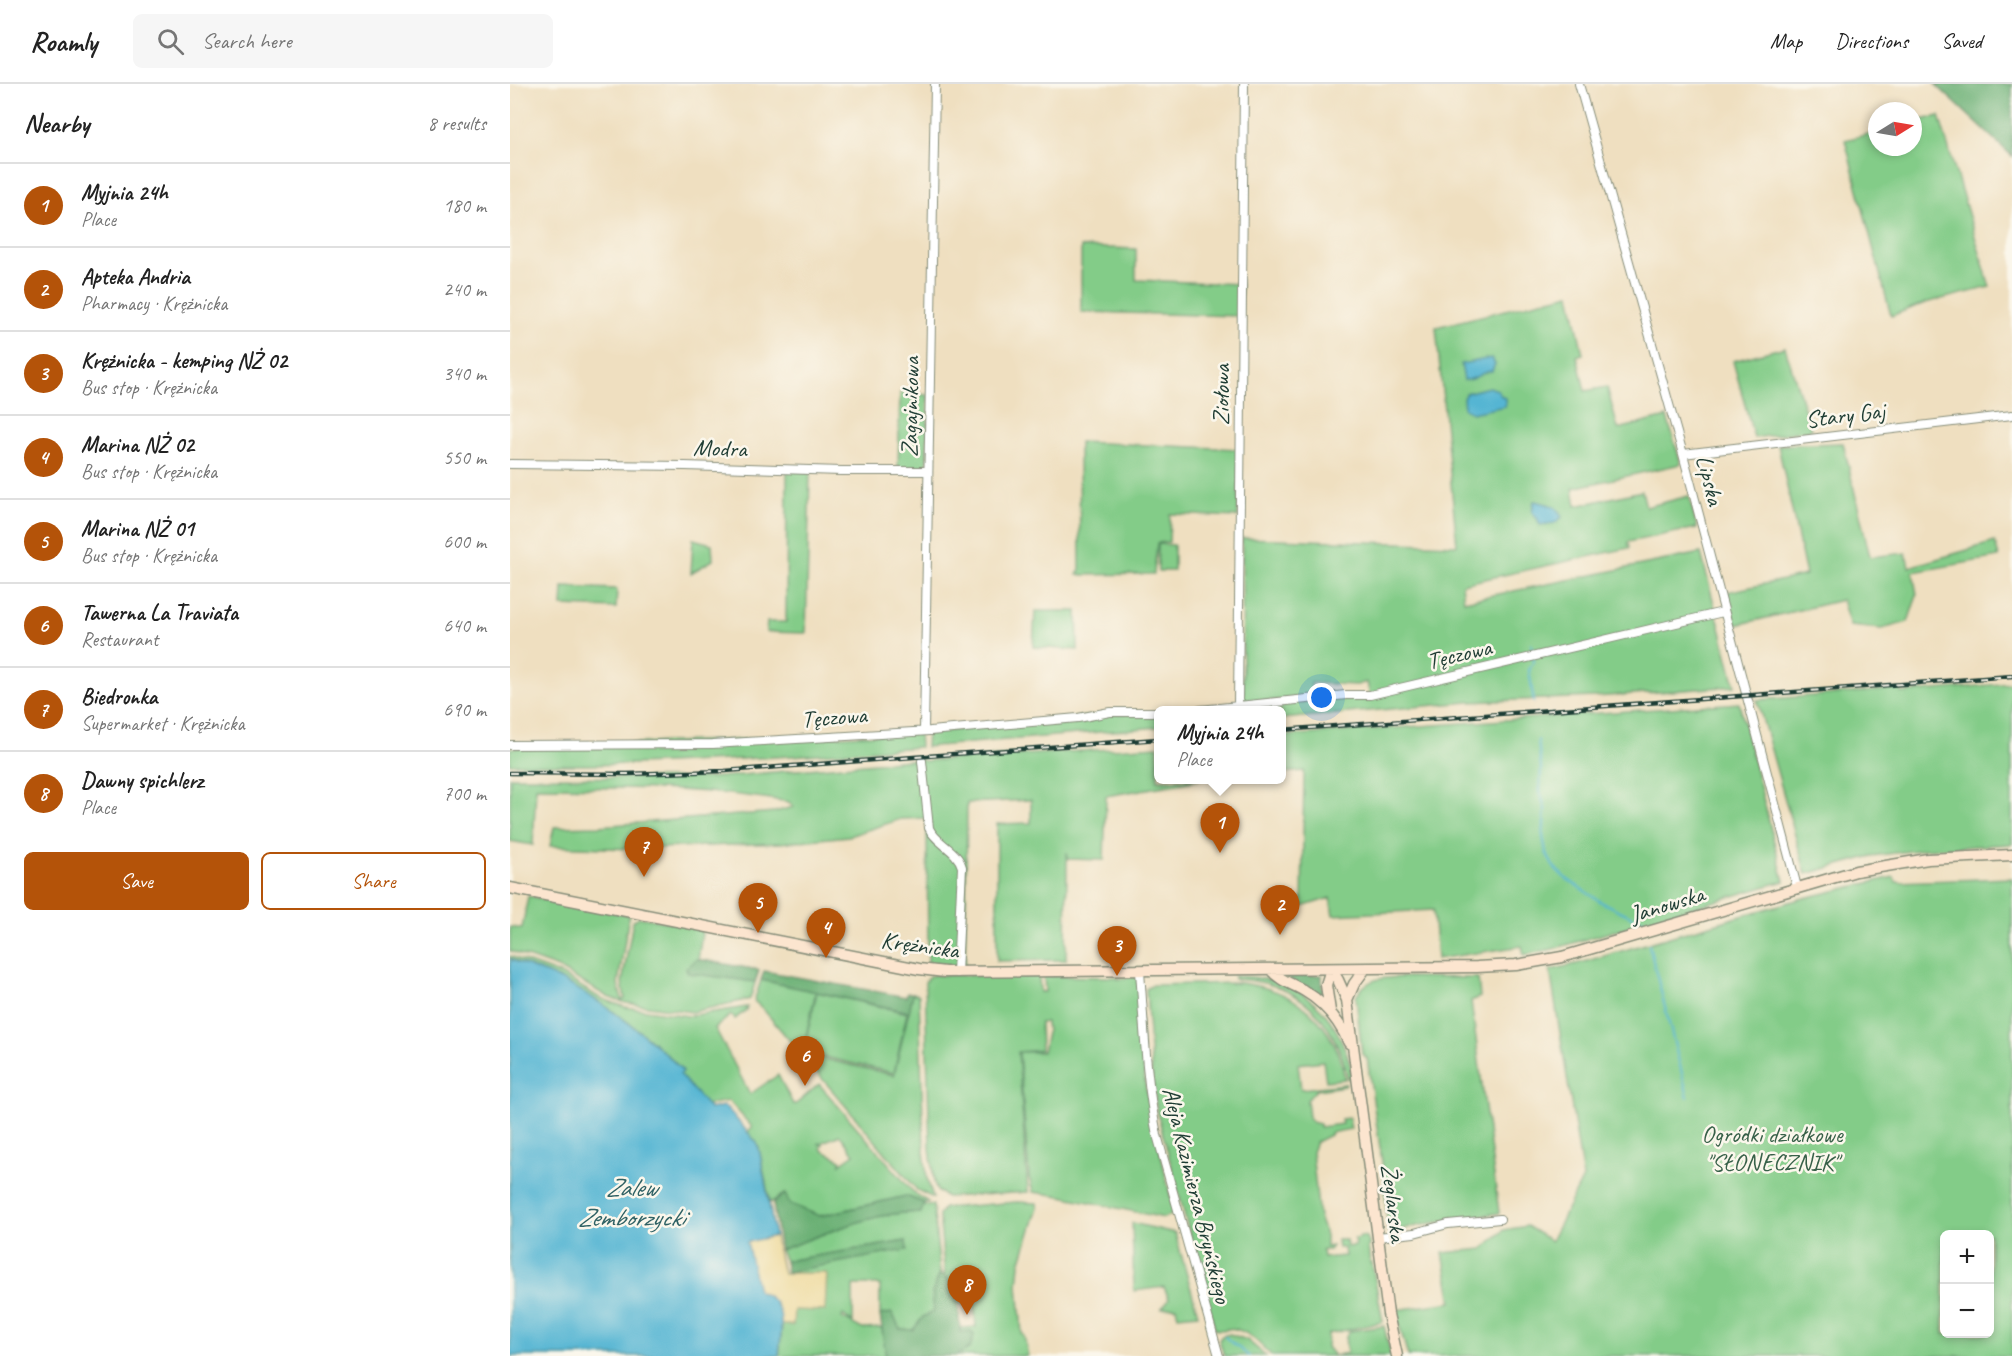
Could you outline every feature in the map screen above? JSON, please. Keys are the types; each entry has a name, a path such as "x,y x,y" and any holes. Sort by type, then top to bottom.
{"street":[{"name":"Zagajnikowa","path":"924,731 935,84"},
{"name":"Ziołowa","path":"1238,706 1244,84"},
{"name":"Lipska","path":"1579,84 1683,454 1797,887"},
{"name":"Stary Gaj","path":"1683,454 2012,415"},
{"name":"Modra","path":"510,464 928,471"},
{"name":"Tęczowa","path":"1238,706 1346,695 1370,695 1723,612"},
{"name":"Tęczowa","path":"510,745 712,744 924,731 1078,718 1110,712 1154,712"},
{"path":"922,761 929,828 933,836 960,860 962,867 957,973"},
{"name":"Janowska","path":"1331,969 1498,967 1543,961 1856,871 1929,859 2012,855"},
{"name":"Krężnicka","path":"510,888 911,968 957,973 1331,969"},
{"name":"Żeglarska","path":"1331,969 1347,1000 1389,1323 1397,1356"},
{"name":"Żeglarska","path":"1330,1011 1326,985 1331,969"},
{"path":"1347,1000 1354,984 1365,969"},
{"name":"Żeglarska","path":"1271,970 1276,976 1315,998 1330,1011 1344,1032 1353,1055"},
{"name":"Aleja Kazimierza Bryńskiego","path":"1140,971 1148,1084 1157,1135 1219,1356"},
{"path":"1378,1238 1414,1233 1448,1224 1500,1219"}],"green space":[{"path":"1935,84 2012,84 2012,156"},
{"path":"1939,116 1990,287 1925,303 1891,316 1845,140 1868,134 1868,156 1922,156 1922,120"},
{"path":"1081,247 1136,249 1136,280 1241,284 1240,316 1081,312"},
{"path":"1570,294 1583,354 1577,356 1585,391 1607,387 1618,429 1667,417 1681,464 1573,488 1576,506 1642,491 1646,507 1689,496 1697,528 1628,542 1629,548 1462,584 1464,601 1701,553 1735,686 1595,697 1469,702 1286,719 1286,706 1261,706 1370,697 1367,682 1357,685 1311,683 1311,697 1245,703 1243,693 1242,538 1457,545 1436,327"},
{"path":"1785,347 1811,430 1754,438 1733,361"},
{"path":"900,393 928,395 927,465 922,468 898,469"},
{"path":"1079,442 1239,449 1238,517 1170,514 1169,542 1157,543 1154,574 1077,575 1080,569"},
{"path":"1843,443 1870,557 1906,553 1909,567 1995,542 1999,557 1913,572 1917,595 1908,622 1882,629 1850,626 1842,600 1736,625 1727,592 1806,575 1778,445"},
{"path":"787,470 810,471 806,633 766,632 767,622 786,622"},
{"path":"693,539 712,544 713,560 691,573"},
{"path":"1158,544 1174,545 1174,571 1158,571"},
{"path":"563,587 617,589 616,608 562,606"},
{"path":"1035,611 1077,611 1078,650 1033,647"},
{"path":"2012,683 2012,844 1926,849 1872,856 1806,874 1757,700 1901,689 1901,693"},
{"path":"1739,703 1784,881 1553,949 1524,955 1522,946 1437,959 1433,910 1333,915 1330,898 1302,907 1304,771 1286,773 1286,736"},
{"path":"1111,714 1154,714 1154,727 926,747 927,733"},
{"path":"919,733 920,747 664,763 510,764 510,748"},
{"path":"1154,746 1154,784 1176,784 1106,796 1104,860 1068,859 1067,852 1066,960 997,961 997,824 1031,823 1031,800 967,803 965,967 928,965 927,818 901,819 849,836 780,843 633,849 550,846 554,827 599,826 775,812 793,807 789,802 726,793 631,788 536,787 533,845 510,841 510,777 707,778 921,759 923,761"},
{"name":"Ogródki działkowe \"SŁONECZNIK\"","path":"1894,877 1896,882 2012,878 2012,1356 1408,1356 1395,1310 1452,1302 1443,1253 1483,1249 1504,1230 1527,1226 1551,1241 1583,1178 1550,970 1800,899"},
{"path":"528,896 629,915 618,984 622,1000 625,999 622,983 633,921 639,917 697,927 702,933 698,960 759,970 750,999 692,1012 626,1003 608,997 558,968 510,951 510,927 522,929"},
{"path":"510,956 562,975 600,998 625,1007 688,1016 747,1007 735,1019 731,1015 715,1028 750,1094 778,1075 793,1104 796,1104 819,1084 915,1194 928,1202 924,1203 906,1196 819,1216 789,1204 784,1194 770,1203 759,1148 747,1133 752,1127 729,1101 706,1105 679,1075 683,1071 626,1021 561,980 510,959","holes":["840,1135 854,1154 840,1164 841,1160 823,1151 821,1148 823,1144 818,1144"]},
{"path":"697,959 759,970 755,982 688,973 686,968"},
{"path":"764,971 906,997 907,993 913,993 909,1012 761,980"},
{"path":"1284,975 1322,975 1322,987 1327,1004"},
{"path":"929,976 1039,976 1040,992 1045,992 1044,976 1117,977 1118,979 1134,976 1138,979 1145,1084 1173,1208 1172,1214 1164,1218 1033,1192 1029,1177 1019,1052 1043,1052 1047,1033 1046,1022 1040,1023 1041,1050 1018,1052 1028,1192 947,1197 937,1191 930,1148 925,982"},
{"path":"1234,976 1279,983 1313,1002 1327,1016 1338,1033 1347,1053 1352,1078 1348,1079 1334,1038 1310,1007 1295,995 1277,987 1257,981 1234,979"},
{"path":"1409,977 1478,978 1480,997 1471,1001 1499,1213 1388,1232 1384,1176 1367,1058 1362,1054 1356,997 1372,981"},
{"path":"761,980 816,991 802,1054 894,1075 913,993 919,995 924,1151 927,1178 933,1198 917,1190 754,1001"},
{"path":"1240,983 1279,993 1310,1012 1322,1025 1340,1059 1345,1079 1326,1081 1323,1061 1298,1064 1301,1089 1346,1084 1316,1090 1307,1100 1309,1117 1312,1122 1320,1124 1320,1127 1342,1124 1341,1119 1349,1118 1351,1129 1330,1133 1316,1142 1312,1152 1319,1217 1326,1236 1326,1247 1332,1246 1329,1250 1322,1250 1323,1258 1345,1256 1344,1248 1338,1248 1337,1240 1346,1240 1347,1247 1355,1246 1354,1239 1360,1236 1367,1237 1370,1246 1368,1246 1370,1263 1372,1263 1383,1322 1328,1334 1327,1347 1334,1356 1272,1356 1246,1333 1232,1329 1215,1329 1157,1112 1152,1078 1146,989 1153,985"},
{"path":"817,992 907,1013 894,1073 803,1052"},
{"path":"785,1194 790,1204 820,1216 906,1196 924,1203 921,1213 887,1215 868,1219 780,1250 773,1203"},
{"path":"1017,1202 1037,1203 1038,1207 1020,1264 1018,1285 1022,1334 1028,1356 956,1356 970,1347 960,1332 960,1328 976,1327 974,1303 958,1304 948,1278 945,1276 939,1215 944,1208"},
{"path":"933,1205 940,1273 933,1295 934,1311 923,1317 913,1330 900,1329 892,1313 880,1315 880,1285 853,1285 853,1323 843,1315 842,1318 862,1329 882,1328 886,1356 779,1356 782,1324 793,1325 794,1273 782,1274 888,1253 906,1241 785,1261 780,1250 868,1219 886,1215 920,1213 923,1206"},
{"path":"1132,1223 1175,1233 1198,1314 1178,1316 1176,1307 1162,1308 1169,1299 1164,1287 1134,1291"},
{"path":"906,1241 907,1250 787,1272 785,1261"},
{"path":"940,1273 951,1284 957,1300 960,1332 971,1331 974,1335 970,1348 956,1356 886,1356 880,1315 892,1313 900,1329 913,1330 923,1317 934,1311 932,1293"},
{"path":"1384,1326 1391,1356 1334,1356 1347,1353 1346,1339 1350,1331"},
{"path":"1230,1334 1247,1340 1266,1356 1224,1356 1219,1340 1222,1336"}],"sand":[{"path":"775,1236 783,1274 827,1273 825,1311 794,1310 793,1325 782,1325 779,1356 760,1356 747,1241"}],"water":[{"path":"1491,358 1495,364 1492,371 1464,380 1461,364"},
{"path":"1489,387 1498,390 1505,398 1505,406 1472,413 1464,409 1463,398 1466,393"},
{"path":"1534,501 1554,507 1562,517 1555,523 1540,525 1532,512"},
{"name":"Zalew Zemborzycki","path":"510,959 573,986 624,1020 656,1045 683,1071 680,1075 710,1109 723,1106 727,1108 757,1143 775,1236 747,1242 758,1291 775,1302 779,1310 781,1327 779,1356 510,1356"}],"waterway":[{"path":"1531,643 1534,661 1529,670 1534,702"},
{"path":"1538,740 1541,768 1540,791 1545,809 1543,837 1546,852 1553,866 1564,877 1601,902 1643,920 1643,923"},
{"path":"1649,945 1688,1097"},
{"path":"1225,1337 1249,1356"}],"railway":[{"path":"1286,730 2012,676"},
{"path":"510,773 627,774 725,771 1154,739"}],"place":[{"name":"Myjnia 24h","path":"1220,853"},
{"name":"Biedronka","path":"644,877"},
{"name":"Marina NŻ 01","path":"758,933"},
{"name":"Apteka Andria","path":"1280,935"},
{"name":"Marina NŻ 02","path":"826,958"},
{"name":"Krężnicka - kemping NŻ 02","path":"1117,976"},
{"name":"Tawerna La Traviata","path":"805,1086"},
{"name":"Dawny spichlerz","path":"967,1315"}]}
